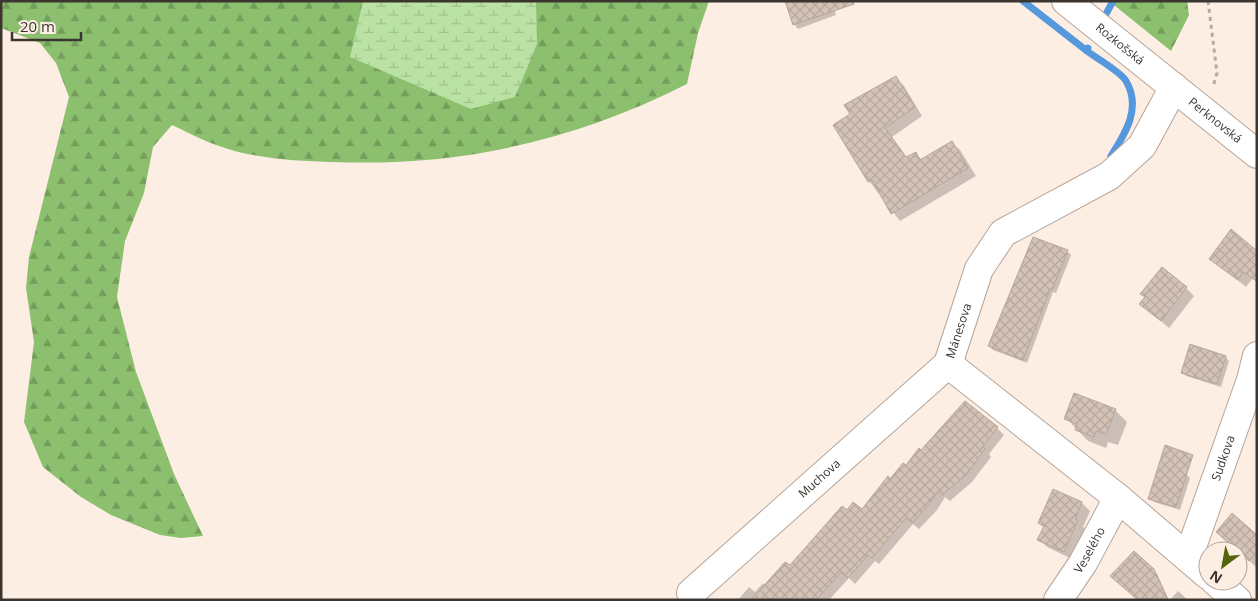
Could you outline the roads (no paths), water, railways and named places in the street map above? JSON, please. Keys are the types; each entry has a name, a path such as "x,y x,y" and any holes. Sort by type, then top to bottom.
{"street":[{"name":"Rozkošská","path":"1066,1 1174,87"},
{"name":"Perknovská","path":"1174,87 1257,154"},
{"name":"Mánesova","path":"1174,87 1142,146 1109,176 1002,233 979,269 948,364 1118,498 1198,567"},
{"name":"Sudkova","path":"1205,541 1257,356"},
{"name":"Muchova","path":"691,594 948,364"},
{"name":"Veselého","path":"1058,600 1083,563 1118,498"},
{"path":"1227,591 1237,600"}],"waterway":[{"path":"1023,1 1087,51 1088,48"},
{"path":"1106,14 1113,1"},
{"path":"1087,51 1123,77 1131,91 1132,111 1130,120 1122,139 1111,156"}]}
